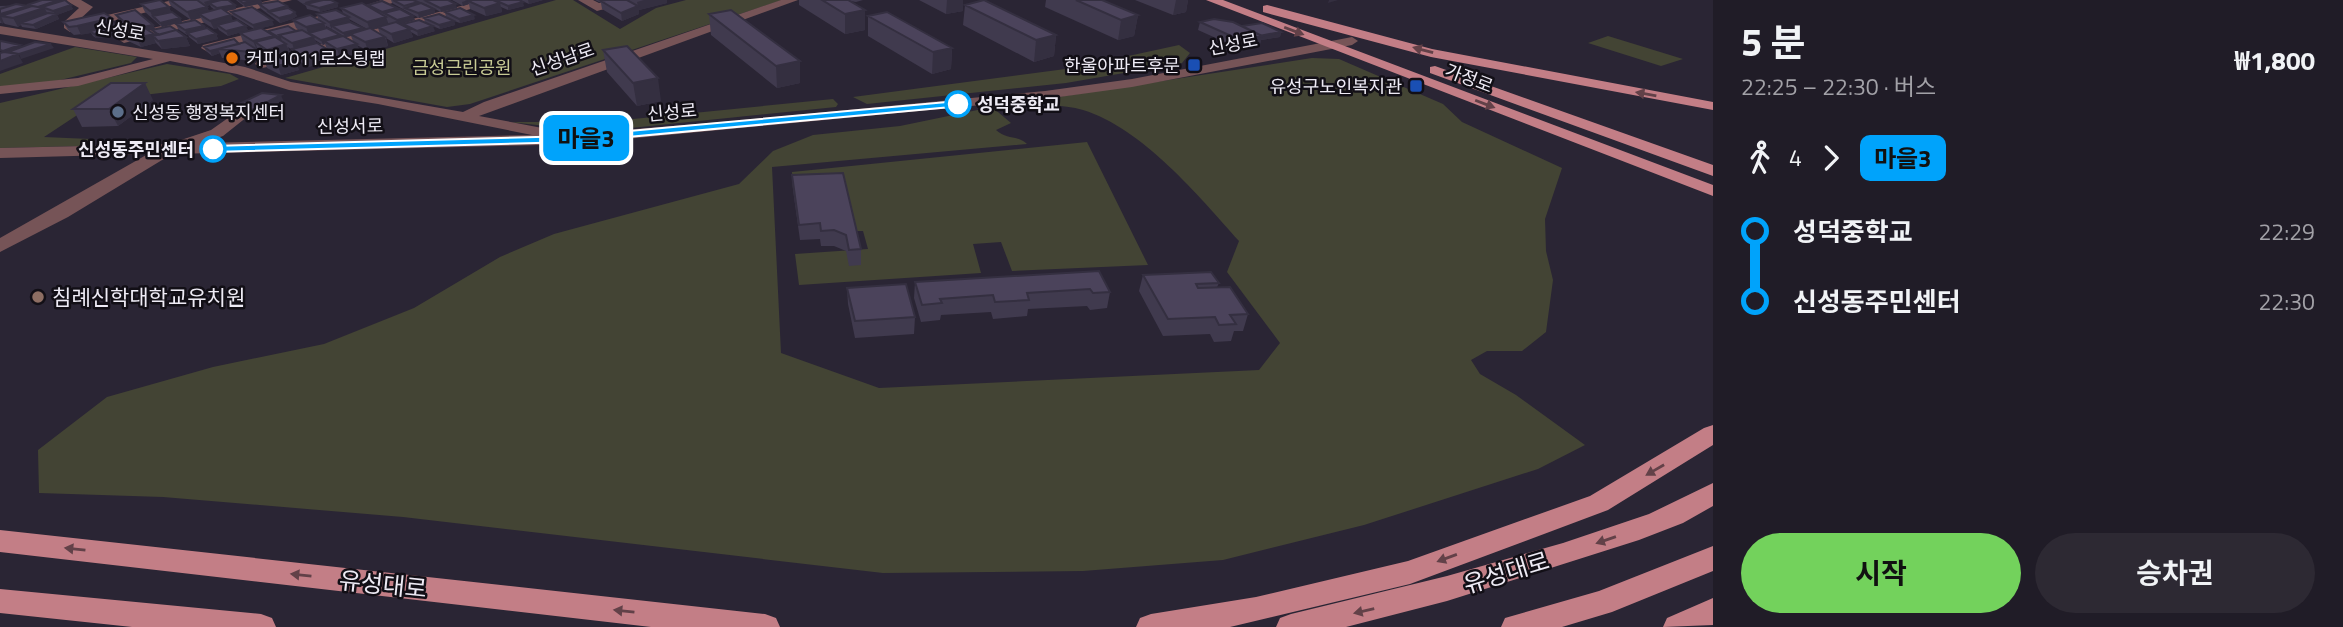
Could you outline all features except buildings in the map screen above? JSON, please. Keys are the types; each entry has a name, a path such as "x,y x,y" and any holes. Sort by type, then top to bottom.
{"main road":[{"name":"가정로","path":"1212,0 1713,191"},
{"name":"가정로","path":"1244,0 1713,171"},
{"path":"1268,9 1432,53 1713,106"},
{"path":"1151,627 1256,610 1410,572 1599,503 1713,434"},
{"name":"유성대로","path":"1292,627 1405,601 1531,566 1652,524 1713,493"},
{"name":"유성대로","path":"0,541 765,627"},
{"path":"1516,627 1602,603 1713,557"},
{"path":"0,601 261,627"},
{"path":"1678,627 1713,611"}],"street":[{"path":"70,27 70,22 87,7 71,0"},
{"path":"0,43 188,0"},
{"path":"0,90 78,82 325,16 396,0"},
{"path":"240,70 496,0"},
{"path":"584,0 597,7 631,0"},
{"name":"신성남로","path":"467,116 489,105 792,0"},
{"path":"100,45 287,3"},
{"name":"신성로","path":"0,30 240,70 289,86 467,116 574,139 1045,95 1132,83 1352,41"},
{"path":"0,246 62,213 167,150 217,133 264,96 289,86"},
{"name":"신성서로","path":"0,153 574,139"}],"green space":[{"name":"금성근린공원","path":"556,0 573,0 620,29 656,8 686,0 782,0 470,104 447,107 285,78"},
{"path":"1608,36 1683,59 1661,66 1588,43"},
{"path":"1179,45 1190,53 1182,63 1066,83 867,104 853,97 1073,68"},
{"path":"75,47 137,57 131,63 56,81 0,87 0,74"},
{"path":"1312,58 1339,59 1443,104 1462,122 1562,168 1545,219 1546,251 1553,280 1546,332 1522,351 1487,351 1471,360 1480,374 1516,395 1585,445 1538,469 1364,525 1223,560 1083,571 883,573 403,517 163,497 39,493 38,450 107,397 213,367 324,344 414,308 500,257 554,234 739,184 773,151 813,135 900,126 992,107 1011,123 996,130 1027,144 772,167 781,353 879,388 1259,370 1280,343 1227,272 1239,241 1188,185 1148,147 1105,119 1079,109 1051,105 1051,98"},
{"path":"167,64 230,74 239,79 221,86 100,100 44,137 90,139 82,146 0,148 0,103"},
{"path":"833,99 838,104 836,107 621,129 582,130 510,122 603,122"},
{"path":"1087,142 1148,265 1012,271 1001,242 973,244 981,273 799,285 795,254 868,249 863,231 853,231 793,190 792,172"}],"bus line":[{"name":"마을3","path":"213,149 574,139 958,104"}],"place":[{"name":"커피1011로스팅랩","path":"232,58"},
{"name":"한울아파트후문","path":"1194,65"},
{"name":"유성구노인복지관","path":"1416,86"},
{"name":"성덕중학교","path":"958,104"},
{"name":"신성동 행정복지센터","path":"118,112"},
{"name":"신성동주민센터","path":"213,149"},
{"name":"침례신학대학교유치원","path":"38,297"}]}
